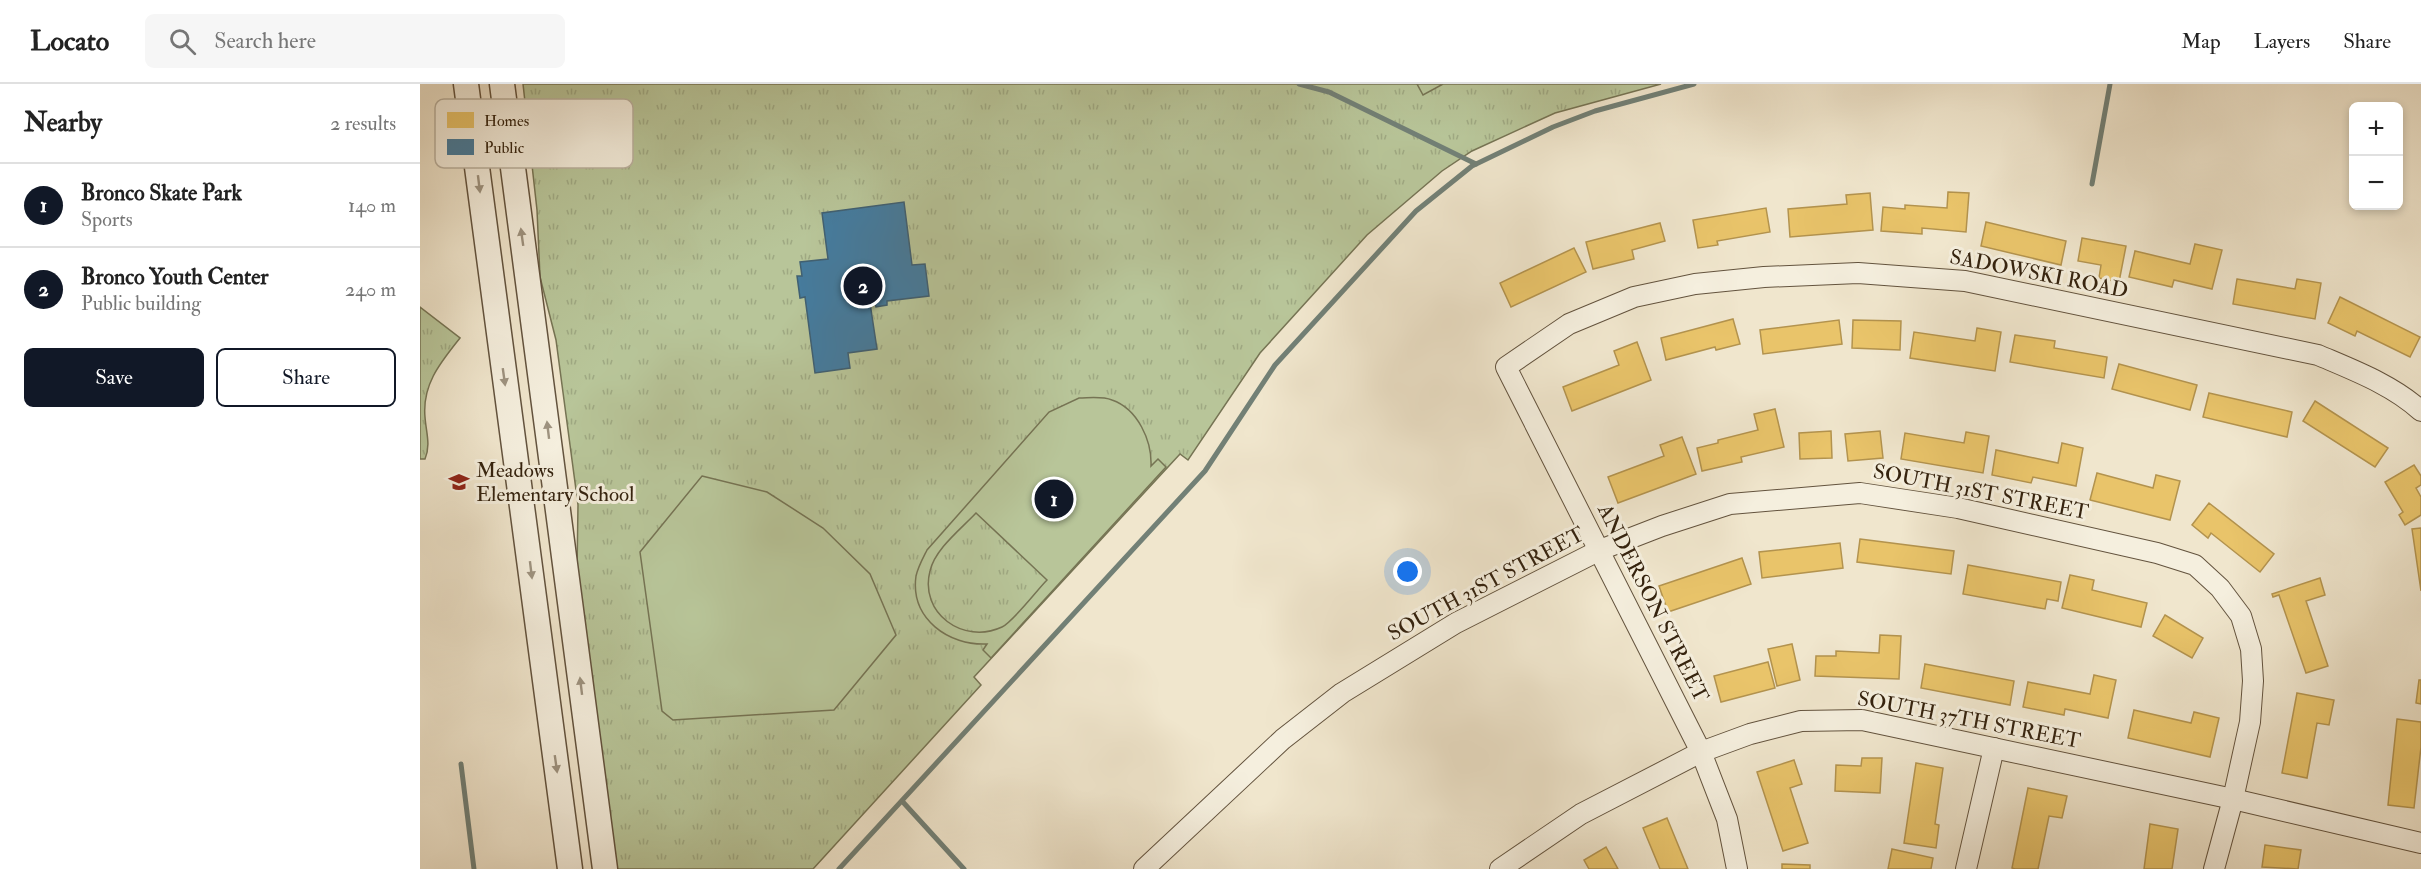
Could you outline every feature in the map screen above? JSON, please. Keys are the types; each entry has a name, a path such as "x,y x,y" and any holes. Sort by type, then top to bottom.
{"street":[{"path":"466,84 468,99"},
{"path":"502,84 504,99"},
{"path":"477,168 570,869"},
{"path":"513,168 605,869"},
{"name":"SADOWSKI ROAD","path":"1506,367 1569,324 1634,297 1695,284 1764,277 1858,273 1965,281 2318,355 2363,374 2412,403 2421,411"},
{"name":"ANDERSON STREET","path":"1506,367 1701,752 1727,819 1737,869"},
{"name":"SOUTH 31ST STREET","path":"1144,869 1283,739 1342,693 1456,622 1600,550 1662,526 1730,504 1860,493 1958,508 2157,553 2195,565 2220,588 2241,616 2251,649 2253,681 2250,722 2233,799 2214,869"},
{"name":"SOUTH 37TH STREET","path":"1500,869 1581,814 1701,752 1750,734 1801,721 1862,720 2233,799 2421,843"},
{"path":"1966,869 1994,748"}],"green space":[{"path":"523,84 1661,84 1555,113 1472,151 1442,171 1367,235 1260,353 1188,460 1180,454 974,677 981,685 813,869 617,869 577,571 578,505 556,340 540,277 532,168 633,168 633,99 525,99"},
{"path":"1417,84 1443,84 1423,95"},
{"path":"420,307 460,338 434,374 427,394 425,417 428,444 425,459 420,459"},
{"path":"1079,398 1108,399 1121,404 1142,427 1149,446 1151,466 1158,459 1166,467 991,658 983,650 987,644 959,640 935,627 919,605 916,576 927,550 1049,412","holes":["976,513 1047,580 1007,624 987,631 973,632 947,622 931,600 928,586 930,571 937,555"]},
{"path":"702,476 767,492 823,528 870,574 896,635 834,710 673,720 662,711 640,552"}],"building: Homes":[{"path":"1948,192 1969,193 1966,232 1922,228 1922,234 1881,231 1883,207 1905,209 1905,205 1947,208"},
{"path":"1870,193 1873,230 1790,237 1788,209 1847,204 1846,195"},
{"path":"1766,208 1770,232 1717,241 1718,245 1698,248 1693,220"},
{"path":"1986,222 2066,241 2061,265 1981,246"},
{"path":"1660,223 1665,241 1632,250 1634,259 1593,269 1586,242"},
{"path":"2082,238 2126,246 2119,282 2099,278 2101,265 2078,261"},
{"path":"2195,244 2222,250 2212,289 2174,280 2172,287 2129,277 2135,251 2190,264"},
{"path":"1574,248 1586,272 1511,307 1500,283"},
{"path":"2237,279 2295,289 2297,279 2321,283 2315,319 2233,304"},
{"path":"2340,297 2420,337 2410,357 2357,331 2355,336 2328,323"},
{"path":"1733,319 1740,344 1716,350 1715,347 1666,360 1661,338"},
{"path":"1839,320 1842,344 1763,354 1760,330"},
{"path":"1853,320 1901,321 1900,350 1852,348"},
{"path":"1977,328 2001,332 1995,371 1910,358 1914,332 1975,341"},
{"path":"2015,335 2055,341 2054,348 2107,357 2104,378 2010,362"},
{"path":"1637,342 1651,380 1572,411 1563,387 1619,365 1614,351"},
{"path":"2119,364 2197,385 2190,410 2112,389"},
{"path":"2209,393 2292,412 2287,437 2203,417"},
{"path":"2315,401 2388,448 2375,467 2303,421"},
{"path":"1775,409 1784,447 1741,457 1742,462 1702,471 1697,448 1758,430 1754,414"},
{"path":"1831,431 1832,458 1800,459 1799,433"},
{"path":"1880,431 1883,458 1848,461 1845,434"},
{"path":"1966,432 1989,436 1983,473 1901,459 1905,433 1964,443"},
{"path":"1682,437 1696,474 1618,503 1608,477 1664,456 1660,445"},
{"path":"2062,443 2083,448 2076,486 2033,477 2031,483 1992,475 1996,450 2058,463"},
{"path":"2414,465 2421,476 2421,485 2416,488 2421,497 2421,515 2405,525 2399,515 2403,512 2385,482"},
{"path":"2097,473 2153,488 2156,475 2180,481 2170,520 2090,500"},
{"path":"2209,503 2274,554 2260,572 2211,533 2208,538 2192,525"},
{"path":"2421,528 2421,591 2412,529"},
{"path":"1860,539 1954,551 1951,574 1857,562"},
{"path":"1840,543 1843,568 1762,578 1759,552"},
{"path":"1742,558 1751,584 1668,612 1659,586"},
{"path":"1968,565 2061,582 2058,601 2047,599 2045,609 1963,594"},
{"path":"2070,575 2094,580 2092,590 2147,603 2141,627 2062,608"},
{"path":"2320,578 2325,595 2306,601 2328,666 2306,673 2279,595 2273,597 2272,594"},
{"path":"2165,615 2203,638 2192,658 2153,636"},
{"path":"1880,635 1901,636 1899,679 1815,676 1816,656 1836,656 1836,651 1879,653"},
{"path":"1792,644 1800,680 1777,686 1768,649"},
{"path":"1768,662 1775,688 1721,702 1714,676"},
{"path":"1925,664 2014,681 2010,705 1921,688"},
{"path":"2094,675 2116,680 2108,718 2065,709 2064,715 2023,707 2028,682 2090,694"},
{"path":"2419,680 2421,680 2421,704 2416,703"},
{"path":"2297,693 2334,700 2329,725 2317,723 2307,778 2282,773"},
{"path":"2134,710 2191,723 2194,712 2219,718 2210,757 2128,738"},
{"path":"2397,719 2421,722 2421,747 2414,808 2388,805"},
{"path":"1862,758 1882,758 1880,793 1835,791 1836,765 1861,766"},
{"path":"1794,760 1802,784 1790,788 1808,843 1783,851 1757,772"},
{"path":"1916,763 1943,768 1935,824 1939,825 1936,848 1904,843"},
{"path":"2028,788 2067,796 2062,818 2049,816 2038,869 2015,869 2012,868"},
{"path":"1667,818 1688,869 1660,869 1643,828"},
{"path":"2150,824 2178,829 2172,869 2144,869"},
{"path":"2265,845 2301,850 2298,869 2262,867"},
{"path":"1606,847 1618,869 1589,869 1584,860"},
{"path":"1892,849 1933,858 1931,869 1888,869"},
{"path":"1782,864 1810,865 1810,869 1782,869"}],"building: Public":[{"path":"904,202 912,265 925,264 929,296 887,301 887,305 876,307 875,303 870,303 877,349 848,353 850,368 815,373 805,297 800,298 797,276 802,276 800,262 828,259 822,213"}],"waterway":[{"path":"1299,84 1329,92 1476,164"},
{"path":"839,869 1205,471 1275,365 1416,211 1472,166 1553,127 1595,111 1694,84"},
{"path":"2092,184 2110,84"},
{"path":"461,764 474,869"},
{"path":"902,801 964,869"}],"place":[{"name":"Bronco Youth Center","path":"863,286"},
{"name":"Meadows Elementary School","path":"459,482"},
{"name":"Bronco Skate Park","path":"1054,499"}]}
